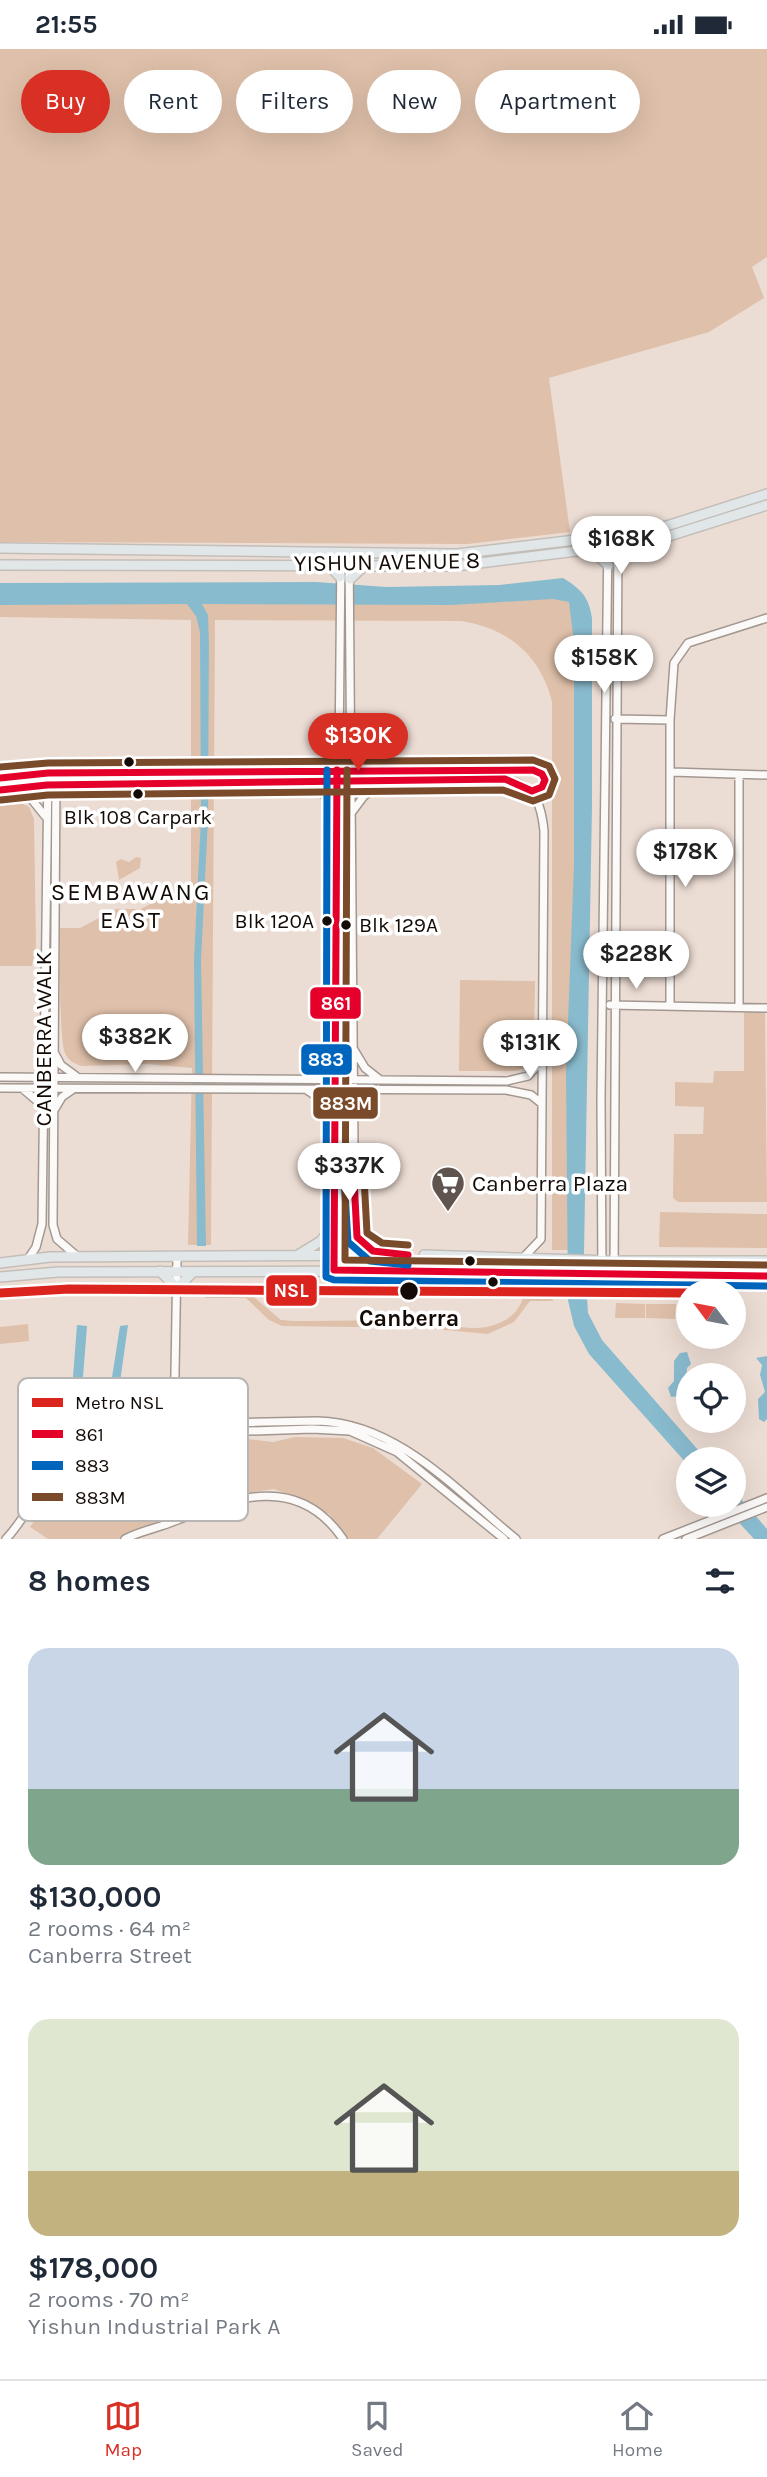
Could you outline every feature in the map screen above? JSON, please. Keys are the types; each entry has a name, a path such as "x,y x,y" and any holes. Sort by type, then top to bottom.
{"main road":[{"name":"YISHUN AVENUE 8","path":"0,548 457,554 651,531 767,494"},
{"name":"YISHUN AVENUE 8","path":"0,565 456,566 632,545 767,505"},
{"path":"618,563 632,545"},
{"path":"592,550 608,565"},
{"path":"328,564 345,579 366,564"},
{"path":"296,1255 321,1241 335,1222"},
{"path":"355,1232 363,1246 378,1255"},
{"path":"0,1263 79,1257 406,1255"},
{"path":"424,1255 614,1261 767,1261"},
{"path":"159,1271 177,1288 193,1272"},
{"path":"0,1277 58,1272 406,1271"},
{"path":"427,1271 601,1276 767,1276"}],"street":[{"path":"601,1276 608,565 618,535"},
{"path":"608,536 618,563 614,1276"},
{"path":"334,1270 337,747 340,609 345,579 345,552"},
{"path":"345,579 350,609 352,745 351,1084 355,1270"},
{"path":"670,1005 670,720 674,663 680,650 688,643 767,618"},
{"path":"606,719 670,720"},
{"path":"352,745 368,763 386,770"},
{"path":"310,771 333,758 337,747"},
{"path":"0,779 52,773 533,770 542,774 545,780 542,787 532,791"},
{"path":"672,772 767,775"},
{"name":"CANBERRA WALK","path":"52,773 53,1225 57,1239 79,1257"},
{"path":"739,775 739,1007"},
{"path":"0,790 51,785 505,779 532,791 541,806 544,831 541,1239 523,1258"},
{"path":"351,813 364,796 382,782"},
{"path":"307,783 326,796 337,810"},
{"name":"CANBERRA WALK","path":"28,1259 36,1247 42,1224 45,815 51,785"},
{"path":"12,789 29,796 45,815"},
{"path":"602,1005 767,1008"},
{"path":"52,1045 61,1065 78,1077"},
{"path":"352,1047 365,1068 379,1079"},
{"path":"303,1079 320,1071 335,1051"},
{"path":"0,1088 336,1089 379,1079 521,1079 534,1072 543,1058"},
{"path":"24,1077 42,1060"},
{"path":"0,1077 335,1080 379,1089 518,1091 541,1103"},
{"path":"451,1080 455,1090"},
{"path":"22,1088 43,1106"},
{"path":"52,1115 62,1097 76,1088"},
{"path":"306,1089 322,1100 335,1122"},
{"path":"352,1111 357,1103 379,1089"},
{"path":"175,1378 177,1258"},
{"path":"248,1425 318,1421 367,1429 402,1447 516,1539"},
{"path":"248,1430 322,1429 365,1436 397,1453 504,1539"},
{"path":"248,1498 278,1495 327,1518 342,1539"},
{"path":"663,1539 762,1506 767,1498"},
{"path":"686,1539 725,1520"},
{"path":"6,1539 19,1521"},
{"path":"11,1539 24,1521"},
{"path":"125,1539 174,1521"}],"shaded area":[{"path":"0,49 767,49 767,257 752,267 764,298 709,332 549,378 570,532 468,544 0,542"},
{"path":"559,586 582,605 577,1250 552,1250 552,702 540,671 520,647 494,630 461,621 215,620 211,1245 188,1245 192,1068 146,1064 82,1066 70,1060 63,1045 60,928 80,928 116,909 141,909 191,882 191,620 0,617 0,594"},
{"path":"13,799 29,807 34,819 36,946 32,966 0,966 0,800"},
{"path":"136,857 141,858 140,868 119,880 116,862 121,859 129,862"},
{"path":"460,980 535,981 534,1053 527,1067 516,1071 459,1071"},
{"path":"744,1012 765,1012 767,1202 678,1202 673,1198 674,1134 703,1134 704,1107 675,1106 675,1082 713,1083 714,1071 744,1071"},
{"path":"660,1212 767,1214 767,1248 659,1247"},
{"path":"205,1283 254,1283 255,1298 281,1320 293,1321 418,1321 476,1328 494,1325 512,1315 520,1305 524,1286 551,1285 553,1301 530,1301 514,1322 488,1334 423,1328 282,1326 269,1320 246,1298 205,1298"},
{"path":"616,1303 645,1304 645,1318 615,1318"},
{"path":"646,1304 676,1304 675,1319 646,1318"},
{"path":"28,1324 29,1341 0,1344 0,1327"},
{"path":"295,1437 343,1438 373,1448 422,1484 377,1539 346,1539 330,1515 315,1505 274,1489 248,1493 248,1439 273,1442"},
{"path":"34,1521 159,1521 120,1539 48,1539 30,1527"}],"water":[{"path":"563,578 583,594 589,604 592,618 592,807 584,1253 588,1313 602,1340 676,1425 676,1433 683,1433 696,1447 676,1447 676,1452 589,1354 574,1326 568,1300 566,1074 574,865 574,643 569,602 553,599 451,605 202,604 208,615 209,644 208,818 201,960 206,1246 197,1246 194,960 201,818 200,632 196,616 187,604 0,605 0,583 316,582 387,587 499,585"},
{"path":"77,1325 87,1326 83,1378 73,1378"},
{"path":"128,1325 121,1378 112,1378 120,1326"},
{"path":"687,1352 691,1363 676,1363 676,1396 671,1397 668,1388 674,1381 674,1361 680,1353"},
{"path":"767,1356 767,1419 764,1422 759,1419 758,1399 765,1392 760,1375 762,1365 756,1358"},
{"path":"746,1505 767,1529 767,1539 754,1539 734,1517 746,1517"}],"tunnel":[{"path":"406,1271 427,1271"}],"metro line":[{"name":"NSL","path":"0,1293 69,1289 676,1293"}],"transit line":[{"name":"883M","path":"0,767 48,763 533,760 549,766 555,779 549,795 533,801 503,790 48,795 1,800"},
{"name":"883","path":"327,770 326,1277 334,1280 767,1286"},
{"name":"861","path":"337,770 334,1270 767,1276"},
{"name":"883M","path":"347,770 345,1260 767,1265"},
{"name":"861","path":"0,778 48,773 533,770 542,774 545,780 542,787 532,791 505,779 47,785 0,790"},
{"name":"883M","path":"363,1159 367,1233 382,1243 408,1245"},
{"name":"861","path":"353,1160 357,1237 373,1251 408,1255"},
{"name":"883","path":"343,1161 348,1242 370,1261 408,1265"}],"place":[{"name":"Blk 108 Carpark","path":"138,794"},
{"name":"Blk 120A","path":"327,921"},
{"name":"Blk 129A","path":"346,925"},
{"name":"Canberra Plaza","path":"448,1213"},
{"name":"Canberra","path":"409,1291"}],"district":[{"name":"SEMBAWANG EAST","path":"131,906"}]}
